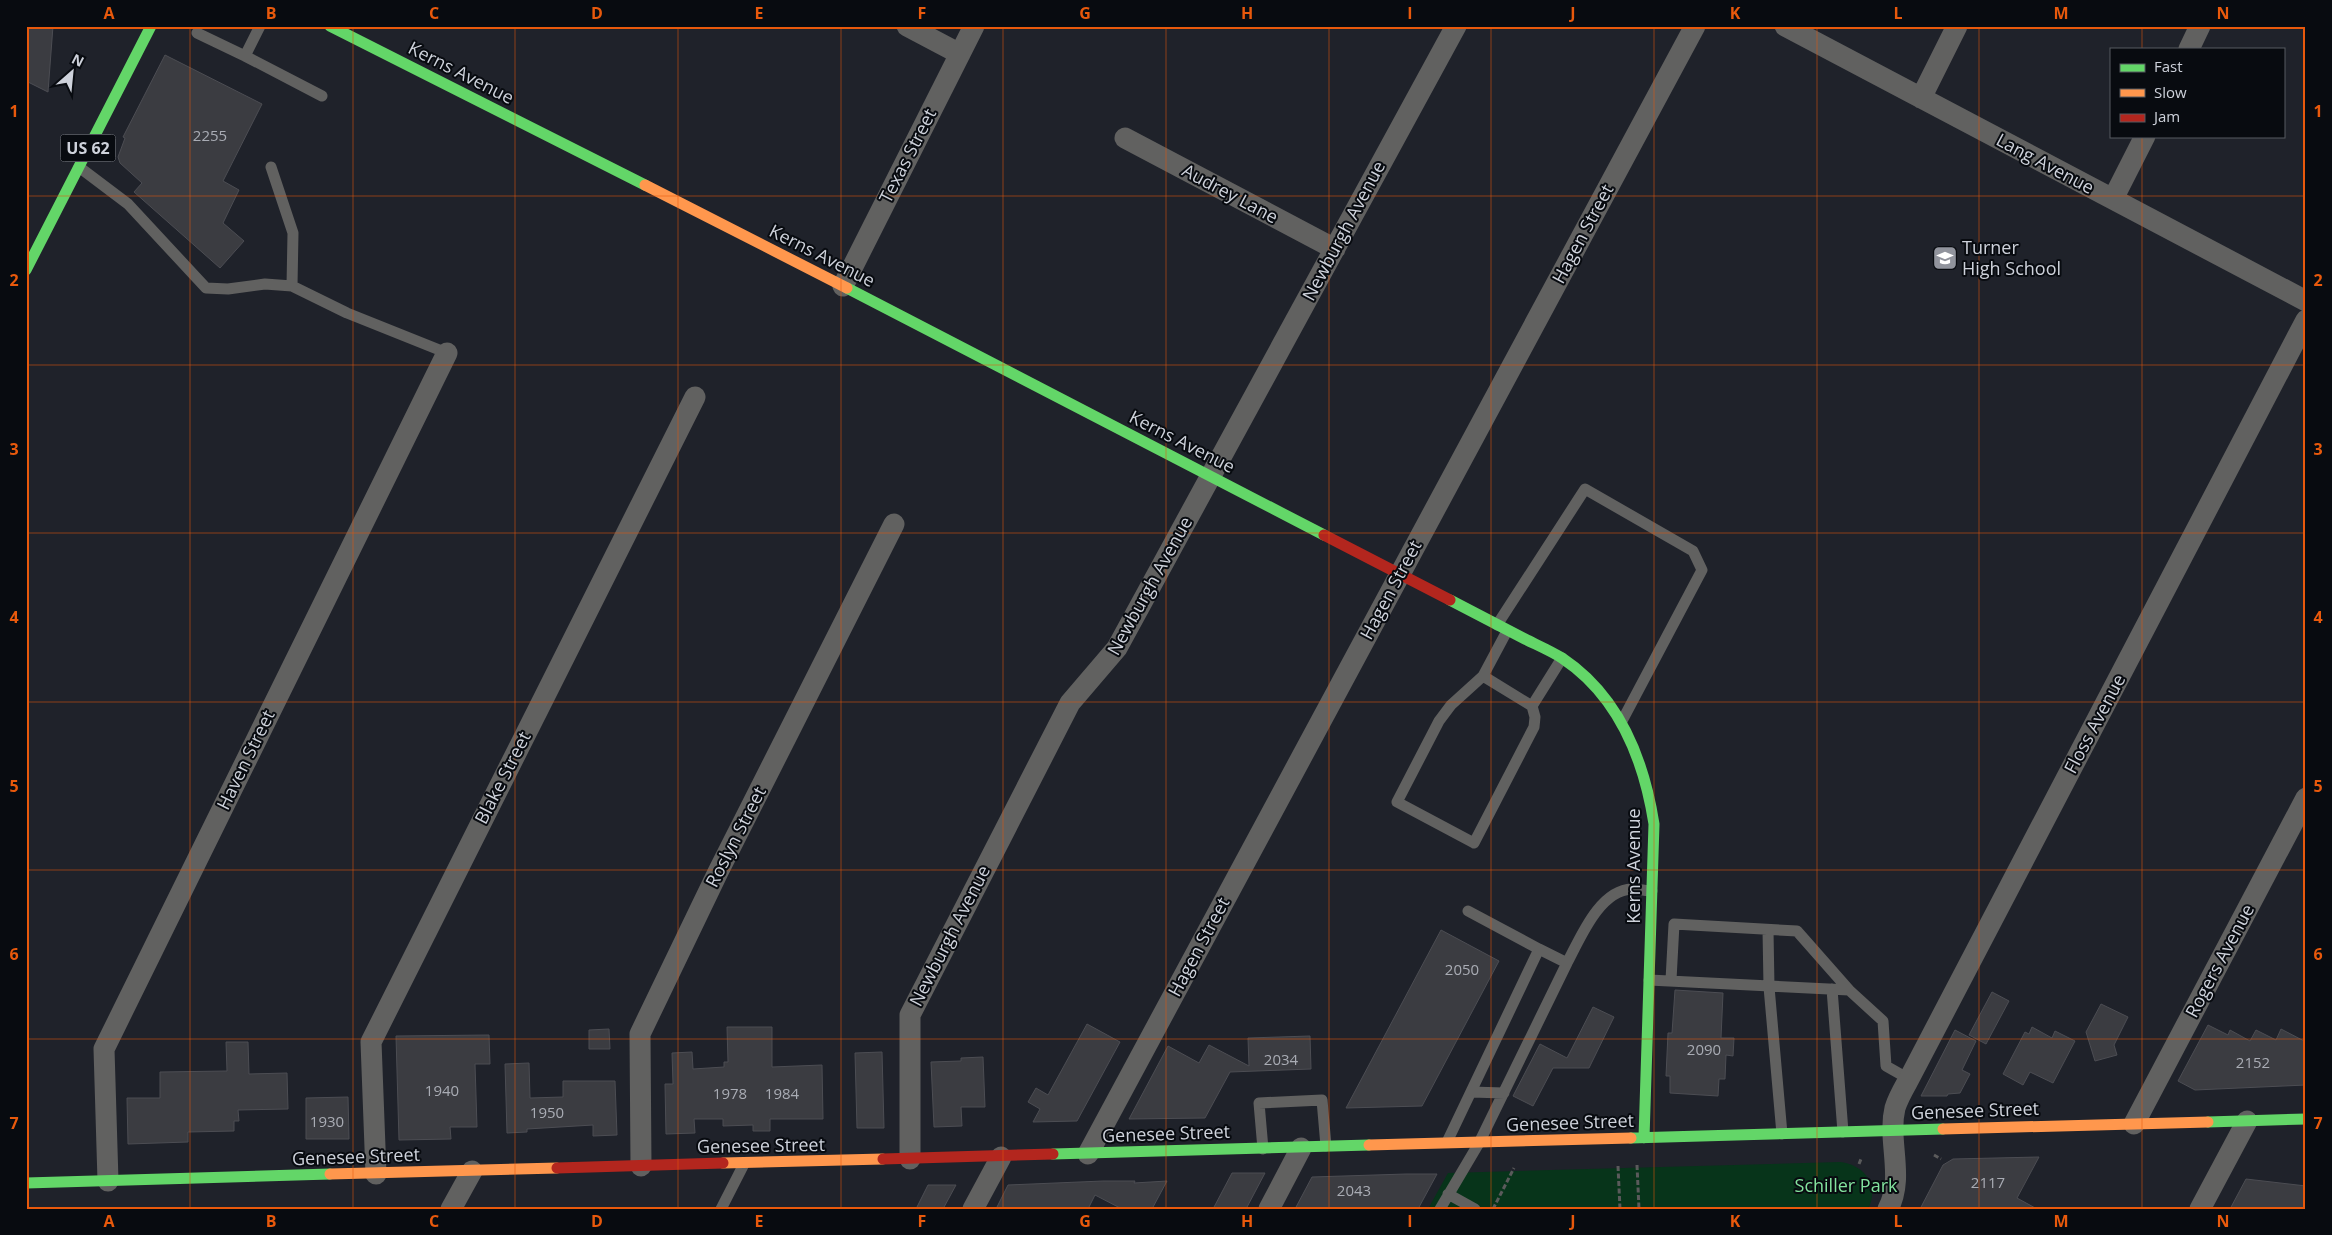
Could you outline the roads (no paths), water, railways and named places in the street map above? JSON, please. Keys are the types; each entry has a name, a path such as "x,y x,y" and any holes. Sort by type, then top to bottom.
{"main road":[{"name":"US 62","path":"26,270 151,26"},
{"name":"Kerns Avenue","path":"330,26 843,286 1562,658 1580,673 1622,721 1644,767 1651,796 1654,824 1644,1138"},
{"name":"Genesee Street","path":"26,1183 2306,1119"}],"street":[{"path":"907,26 960,54"},
{"name":"Texas Street","path":"843,286 974,26"},
{"name":"Newburgh Avenue","path":"910,1159 910,1015 1070,703 1117,648 1456,26"},
{"name":"Hagen Street","path":"1088,1154 1695,26"},
{"name":"Lang Avenue","path":"1785,26 2306,301"},
{"path":"1921,98 1957,26"},
{"path":"2189,48 2200,26"},
{"name":"Audrey Lane","path":"1125,138 1335,249"},
{"path":"2113,199 2143,138"},
{"name":"Floss Avenue","path":"1888,1209 1895,1196 1893,1132 1895,1108 2306,320"},
{"name":"Haven Street","path":"108,1181 104,1049 447,353"},
{"name":"Blake Street","path":"376,1174 371,1042 695,397"},
{"name":"Roslyn Street","path":"641,1166 640,1034 718,872 894,524"},
{"name":"Rogers Avenue","path":"2134,1124 2306,798"},
{"path":"2200,1209 2247,1121"},
{"path":"1269,1209 1301,1148"},
{"path":"973,1209 1001,1157"},
{"path":"451,1209 472,1171"}],"lane":[{"path":"245,56 260,26"},
{"path":"197,33 322,96"},
{"path":"79,167 128,204 206,288 228,289 265,284 292,286 347,313 447,353"},
{"path":"270,167 293,233 292,286"},
{"path":"1482,676 1532,706 1535,716 1534,727 1474,843 1396,802 1440,721 1452,705 1482,676 1502,628 1585,489 1693,551 1702,570 1622,721"},
{"path":"1532,706 1562,658"},
{"path":"1440,1209 1479,1143 1592,916 1609,899 1630,889 1652,891"},
{"path":"1468,911 1567,964"},
{"path":"1651,924 1797,931 1849,990 1883,1022 1886,1066 1909,1079"},
{"path":"1671,980 1674,924"},
{"path":"1768,930 1769,987 1782,1135"},
{"path":"1447,1144 1539,949"},
{"path":"1649,980 1849,990"},
{"path":"1832,989 1843,1133"},
{"path":"1471,1092 1504,1093"},
{"path":"1263,1149 1259,1103 1322,1100 1326,1147"},
{"path":"722,1209 744,1164"},
{"path":"1448,1194 1475,1209"}],"place":[{"name":"Turner High School","path":"1945,258"}],"park label":[{"name":"Schiller Park","path":"1846,1186"}]}
